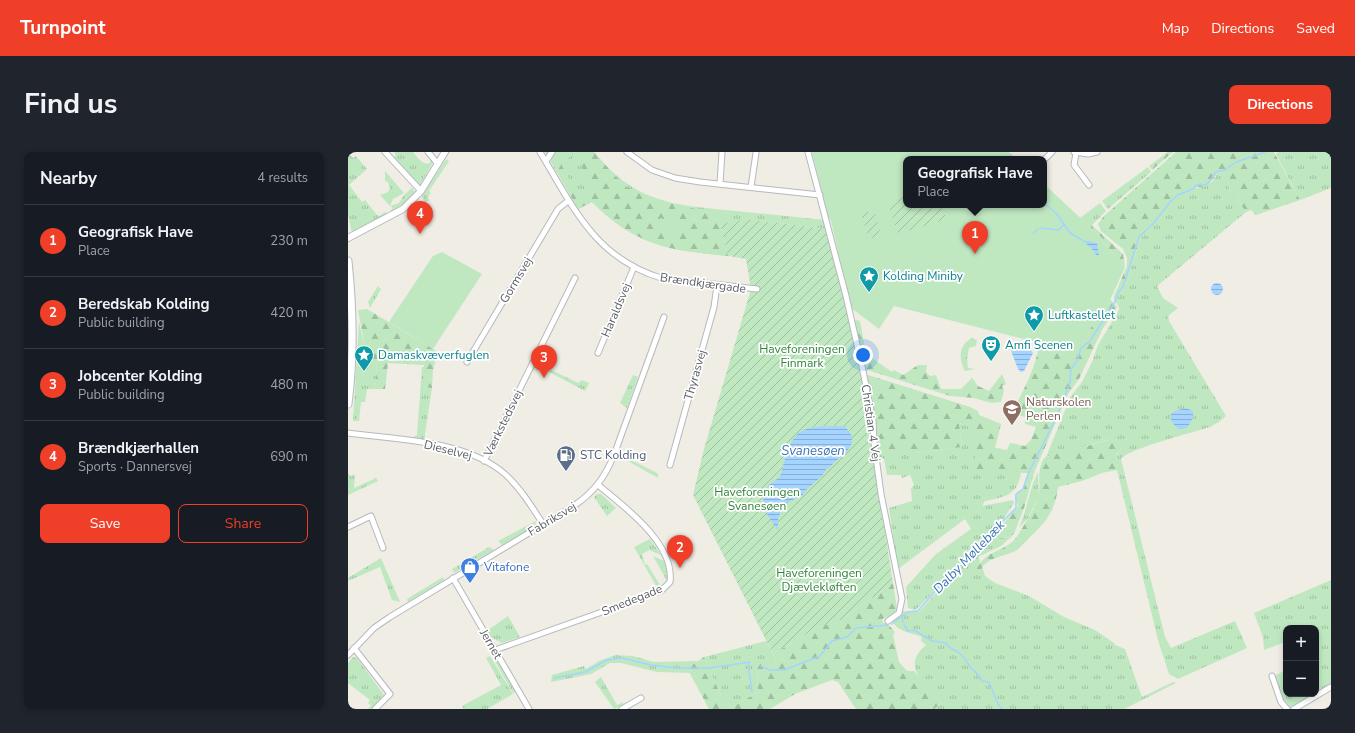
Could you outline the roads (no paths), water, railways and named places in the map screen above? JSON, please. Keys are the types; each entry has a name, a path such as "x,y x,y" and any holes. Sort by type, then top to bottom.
{"main road":[{"path":"348,261 352,361 348,404"}],"street":[{"path":"385,152 421,191"},
{"path":"428,152 438,164"},
{"path":"348,238 394,215 406,206 421,191 445,152"},
{"name":"Brændkjærgade","path":"540,152 568,201 585,226 604,247 634,268 661,278 717,286 757,289"},
{"path":"546,161 552,152"},
{"path":"627,152 644,165 663,174 684,180 820,195"},
{"path":"720,184 722,152"},
{"name":"Christian 4 Vej","path":"808,152 846,296 868,398 881,494 902,599 899,613 888,621"},
{"path":"1089,185 1074,165 1075,153 1088,154 1097,152"},
{"path":"751,187 756,153"},
{"name":"Gormsvej","path":"467,362 558,209 568,201"},
{"name":"Haraldsvej","path":"598,353 634,268"},
{"name":"Værkstedsvej","path":"484,461 575,278"},
{"name":"Thyrasvej","path":"670,464 714,306 717,286"},
{"name":"Fabriksvej","path":"348,655 374,628 390,617 588,496 598,485 607,471 614,455 664,317"},
{"name":"Dieselvej","path":"348,433 460,450 484,461 505,475 516,486 528,500 543,524"},
{"name":"Smedegade","path":"495,650 661,591 670,582 671,566 647,528 630,511 598,485"},
{"path":"348,527 371,516 383,548"},
{"name":"Jernet","path":"453,578 530,709"},
{"path":"354,648 390,694 375,709"},
{"path":"1272,676 1281,702 1287,709"},
{"path":"1294,709 1331,687"},
{"path":"622,709 642,698"}],"water":[{"path":"1082,240 1097,243 1099,255 1096,255 1092,248"},
{"path":"1217,283 1221,285 1223,289 1221,293 1217,295 1213,293 1211,289 1213,285"},
{"path":"1013,346 1029,347 1033,353 1024,371 1021,372 1018,369 1011,351"},
{"path":"1186,408 1193,411 1193,418 1187,428 1178,429 1171,421 1171,414 1175,411"},
{"name":"Svanesøen","path":"822,426 845,426 852,436 850,447 829,469 827,468 822,476 806,490 802,496 783,504 778,520 778,530 765,510 765,492 768,486 780,476 793,440 805,429"}],"waterway":[{"name":"Dalby Møllebæk","path":"892,624 908,612 918,611 943,582 972,556 974,550 999,530 1002,522 1016,508 1016,494 1023,489 1028,474 1057,416 1070,382 1071,369 1077,361 1081,348 1090,341 1115,302 1119,291 1123,287 1139,237 1154,223 1171,201 1178,195 1193,189 1196,185 1207,184 1216,172 1225,170 1236,162 1265,152"},
{"path":"1047,206 1056,213"},
{"path":"1057,214 1070,233 1082,240"},
{"path":"1041,228 1058,230 1064,225"},
{"path":"1033,234 1038,229"},
{"name":"Dalby Møllebæk","path":"902,617 903,622"},
{"path":"761,666 770,670 784,670 820,656 832,641 847,637 856,628 888,625"},
{"name":"Dalby Møllebæk","path":"904,625 908,631 914,630 932,641 946,643 950,648 958,652 982,681 989,682 998,704 1002,709"},
{"path":"554,678 585,672 607,660 622,658 651,665 675,668 709,668 750,662 748,664 752,692"}],"place":[{"name":"Brændkjærhallen","path":"420,234"},
{"name":"Geografisk Have","path":"975,254"},
{"name":"Kolding Miniby","path":"869,293"},
{"name":"Luftkastellet","path":"1034,332"},
{"name":"Amfi Scenen","path":"991,362"},
{"name":"Damaskvæverfuglen","path":"364,372"},
{"name":"Jobcenter Kolding","path":"544,378"},
{"name":"Naturskolen Perlen","path":"1012,426"},
{"name":"STC Kolding","path":"566,472"},
{"name":"Beredskab Kolding","path":"680,568"},
{"name":"Vitafone","path":"470,584"}],"park label":[{"name":"Haveforeningen Finmark","path":"802,356"},
{"name":"Haveforeningen Svanesøen","path":"757,499"},
{"name":"Haveforeningen Djævlekløften","path":"819,580"}]}
